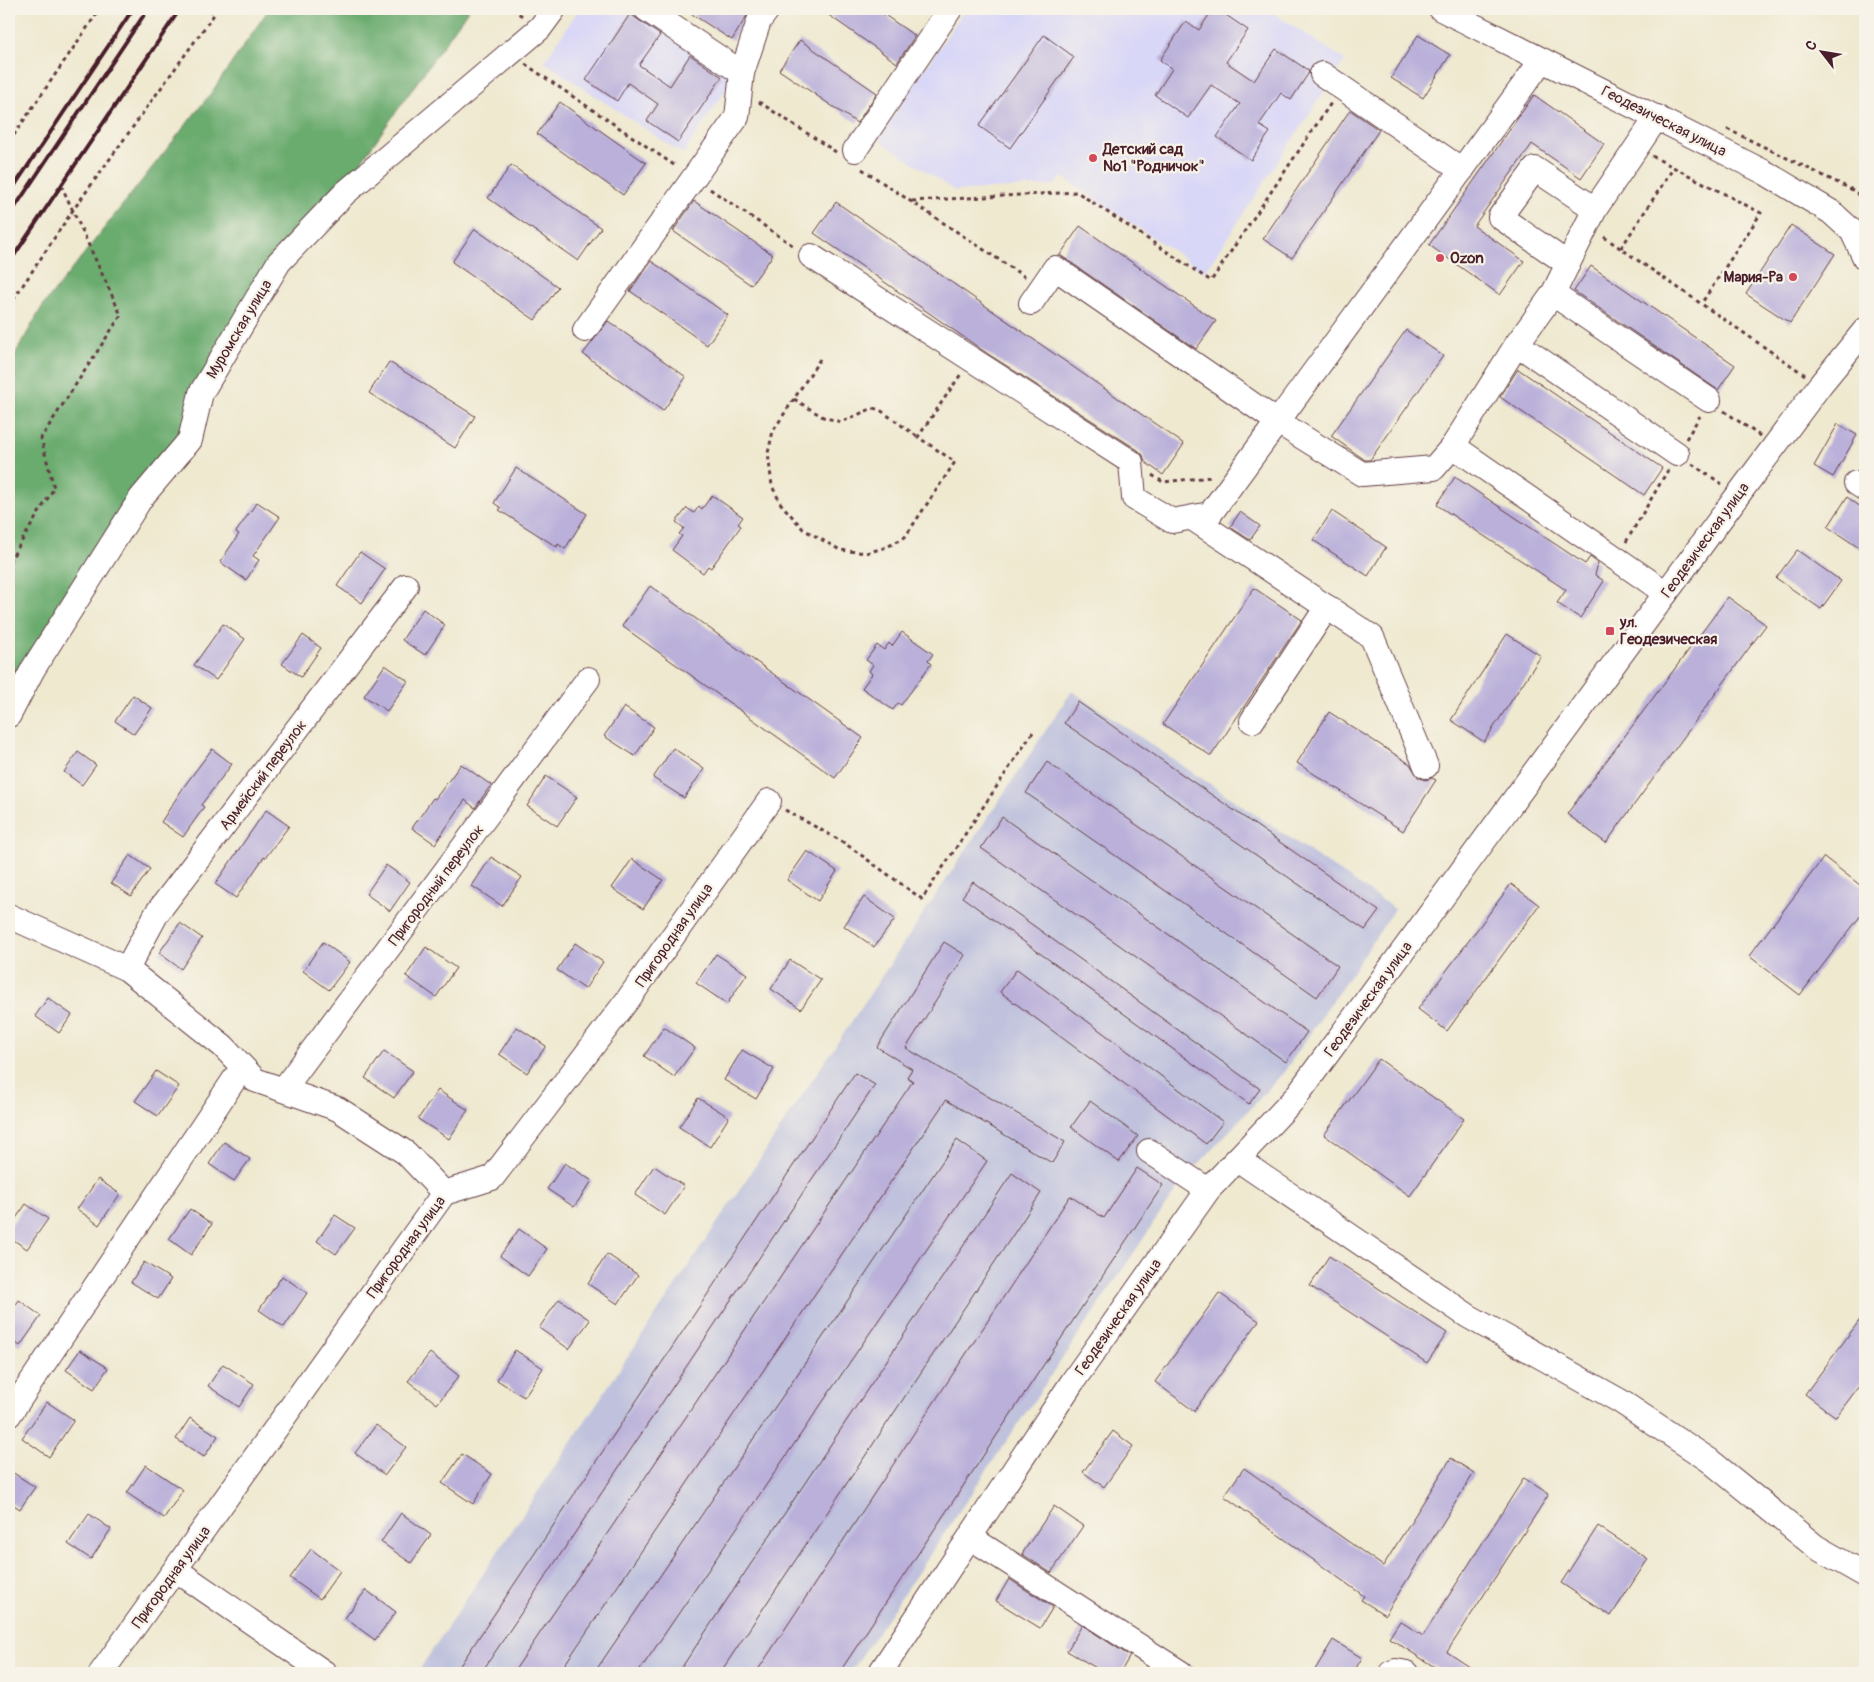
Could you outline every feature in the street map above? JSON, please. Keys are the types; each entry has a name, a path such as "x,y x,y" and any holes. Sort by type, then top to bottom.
{"street":[{"name":"Муромская улица","path":"9,715 33,669 141,498 190,440 201,393 279,262 345,193 540,28 554,9"},
{"path":"646,9 741,81"},
{"path":"585,330 737,117 741,81 759,21 768,9"},
{"path":"849,155 950,9"},
{"name":"Геодезическая улица","path":"1441,9 1764,172 1831,212 1852,231 1865,258"},
{"path":"811,256 1131,462 1134,498 1172,521 1210,514 1542,60"},
{"path":"1322,74 1462,170"},
{"path":"1031,303 1055,268 1278,422 1362,474 1434,468 1453,446 1517,344 1553,294 1591,217 1656,117"},
{"path":"1568,264 1500,217 1535,169 1591,217"},
{"path":"1553,294 1710,400"},
{"name":"Геодезическая улица","path":"880,1673 1073,1381 1208,1190 1295,1098 1738,495 1820,385 1865,330"},
{"path":"1517,344 1677,454"},
{"path":"1453,446 1666,593"},
{"path":"1192,518 1372,637 1426,766"},
{"name":"Армейский переулок","path":"127,969 157,912 406,586"},
{"path":"1252,722 1327,607"},
{"name":"Пригородный переулок","path":"283,1090 588,679"},
{"name":"Пригородная улица","path":"101,1673 444,1193 492,1178 629,998 769,801"},
{"path":"9,916 127,969 223,1046 255,1080 338,1109 406,1153 444,1193"},
{"path":"9,1415 242,1068"},
{"path":"1148,1151 1208,1190"},
{"path":"1237,1159 1468,1316 1620,1401 1709,1460 1816,1547 1865,1574"},
{"path":"971,1538 1181,1673"},
{"path":"176,1570 325,1673"},
{"path":"1391,1673 1396,1671 1407,1673"}],"path":[{"path":"9,142 100,9"},
{"path":"204,9 210,13 213,9"},
{"path":"9,306 73,210 218,9"},
{"path":"510,54 790,244 811,256"},
{"path":"741,81 1022,276 1045,283"},
{"path":"912,201 1077,192 1211,281 1342,87"},
{"path":"1636,147 1761,214 1701,304"},
{"path":"1620,248 1674,167"},
{"path":"9,562 54,488 41,438 121,315 62,187"},
{"path":"1591,217 1620,248 1820,385"},
{"path":"794,399 823,417 841,422 873,408 880,410 955,462 905,537 887,547 866,553 840,550 803,529 781,504 772,486 768,453 773,431 820,359"},
{"path":"918,437 971,359"},
{"path":"1677,454 1738,495"},
{"path":"1131,462 1163,482 1240,474"},
{"path":"769,801 843,842 922,898 1033,732"}],"shaded area":[{"path":"579,9 630,9 734,77 683,154 544,62"},
{"name":"Детский сад №1 \"Родничок\"","path":"965,9 1267,9 1345,60 1205,272 1062,177 1055,185 955,191 878,139"},
{"path":"1072,691 1395,909 1284,1072 1181,1183 850,1673 417,1673"}],"green space":[{"path":"269,9 469,9 290,262 9,705 9,365 42,307 211,93"}],"building":[{"path":"684,9 751,9 732,40"},
{"path":"820,9 876,9 915,36 897,63"},
{"path":"1213,9 1217,9 1248,30 1226,62 1254,81 1276,49 1309,71 1291,100 1281,93 1259,125 1270,132 1251,160 1217,137 1240,104 1211,85 1188,118 1155,95 1172,69 1160,60 1186,21 1199,30"},
{"path":"630,14 660,35 639,65 670,86 690,55 722,77 678,142 647,121 658,104 628,83 617,101 586,80"},
{"path":"1044,35 1074,57 1010,148 979,126"},
{"path":"1418,35 1450,55 1423,98 1391,78"},
{"path":"800,40 877,93 857,123 779,70"},
{"path":"1534,95 1604,144 1581,178 1532,144 1474,226 1524,261 1500,295 1429,245"},
{"path":"560,102 646,163 623,195 537,134"},
{"path":"1350,110 1379,130 1292,258 1263,239"},
{"path":"511,165 601,228 578,261 488,198"},
{"path":"694,201 773,255 751,285 673,231"},
{"path":"836,202 1184,444 1163,475 1145,462 1143,455 1138,450 988,354 814,233"},
{"path":"1791,225 1835,254 1790,323 1746,294"},
{"path":"1080,226 1216,321 1196,349 1060,255"},
{"path":"475,229 558,287 535,320 452,262"},
{"path":"651,261 728,315 707,345 630,291"},
{"path":"1591,266 1735,365 1718,390 1574,291"},
{"path":"608,321 686,377 663,411 583,354"},
{"path":"1406,330 1443,356 1370,460 1365,460 1331,436"},
{"path":"389,362 475,416 455,448 369,393"},
{"path":"1518,369 1662,468 1644,495 1500,397"},
{"path":"1838,424 1857,435 1833,477 1814,466"},
{"path":"516,468 587,514 565,549 558,544 557,547 499,510 501,508 494,503"},
{"path":"1455,477 1585,564 1590,557 1598,563 1595,575 1604,581 1580,618 1557,603 1566,590 1437,505"},
{"path":"712,495 743,517 738,524 741,526 711,568 708,566 703,573 672,550 682,536 679,534 684,528 676,522 687,508 694,513 699,506 702,509"},
{"path":"1847,497 1865,510 1865,552 1828,527"},
{"path":"257,502 280,517 253,556 259,560 246,580 220,562 239,534 236,532"},
{"path":"1332,511 1386,547 1368,576 1313,540"},
{"path":"1240,512 1260,526 1250,540 1230,527"},
{"path":"1797,550 1841,581 1821,609 1776,578"},
{"path":"360,552 385,569 362,603 337,586"},
{"path":"650,586 863,738 835,778 622,626"},
{"path":"1254,588 1302,620 1211,756 1163,724"},
{"path":"1728,597 1766,625 1606,843 1567,814"},
{"path":"423,609 445,625 425,655 402,640"},
{"path":"223,624 245,639 216,680 194,665"},
{"path":"902,632 933,654 928,661 931,664 901,705 898,703 893,710 862,688 872,674 869,671 873,665 866,660 877,645 884,650 889,643 892,646"},
{"path":"1507,634 1541,656 1484,742 1451,720"},
{"path":"303,635 321,648 301,677 282,664"},
{"path":"385,665 408,681 387,711 364,696"},
{"path":"133,695 152,708 134,734 115,721"},
{"path":"1078,702 1379,911 1365,930 1064,723"},
{"path":"624,707 654,727 635,756 604,736"},
{"path":"1329,712 1410,764 1418,777 1425,780 1432,778 1436,780 1403,831 1297,763"},
{"path":"673,748 704,769 684,798 653,778"},
{"path":"212,749 232,764 201,805 204,807 183,837 161,822 185,785"},
{"path":"78,752 96,765 82,785 64,772"},
{"path":"1047,762 1338,966 1317,997 1026,793"},
{"path":"461,764 491,785 475,808 465,800 435,844 412,828 433,798 435,799"},
{"path":"546,776 577,797 557,826 527,806"},
{"path":"266,810 289,826 264,857 236,898 215,884"},
{"path":"1002,817 1307,1032 1286,1062 981,848"},
{"path":"807,851 837,871 818,901 787,880"},
{"path":"130,855 150,869 131,896 111,883"},
{"path":"491,857 522,877 502,906 472,886"},
{"path":"1824,857 1865,889 1865,910 1800,995 1749,956"},
{"path":"632,859 663,880 643,909 612,888"},
{"path":"386,865 410,882 390,911 366,894"},
{"path":"973,882 1260,1089 1249,1104 962,897"},
{"path":"1511,884 1539,905 1447,1031 1418,1009"},
{"path":"864,897 895,919 874,947 844,926"},
{"path":"180,923 202,938 181,969 159,953"},
{"path":"323,942 350,962 329,990 303,971"},
{"path":"944,942 965,955 906,1048 1065,1142 1052,1163 946,1100 559,1673 513,1673 913,1081 907,1077 912,1069 877,1047"},
{"path":"575,943 603,962 585,989 557,970"},
{"path":"426,947 456,968 436,997 406,976"},
{"path":"716,954 747,974 727,1004 696,983"},
{"path":"790,960 821,980 801,1009 771,989"},
{"path":"1017,969 1223,1122 1206,1144 1000,992"},
{"path":"48,998 72,1015 59,1033 35,1016"},
{"path":"517,1027 546,1046 527,1073 499,1054"},
{"path":"664,1027 695,1048 674,1077 644,1056"},
{"path":"742,1050 774,1069 756,1099 724,1080"},
{"path":"384,1051 413,1071 394,1098 365,1078"},
{"path":"1379,1059 1464,1119 1410,1196 1324,1135"},
{"path":"156,1071 179,1086 158,1116 135,1101"},
{"path":"855,1073 875,1085 481,1673 455,1673"},
{"path":"438,1090 468,1110 449,1139 418,1119"},
{"path":"698,1098 729,1117 710,1147 679,1127"},
{"path":"1090,1101 1138,1136 1119,1162 1071,1127"},
{"path":"957,1140 987,1161 638,1673 594,1673"},
{"path":"224,1142 250,1159 234,1181 209,1164"},
{"path":"565,1163 592,1181 574,1207 547,1189"},
{"path":"654,1166 684,1186 665,1215 635,1195"},
{"path":"1137,1168 1163,1185 839,1673 756,1673 1070,1196 1104,1218"},
{"path":"1012,1173 1041,1193 720,1673 678,1673"},
{"path":"98,1179 120,1194 99,1225 77,1209"},
{"path":"26,1204 48,1219 27,1249 9,1237 9,1228"},
{"path":"190,1209 212,1224 191,1255 169,1239"},
{"path":"335,1215 355,1228 336,1254 317,1241"},
{"path":"519,1229 547,1249 528,1276 500,1256"},
{"path":"607,1254 638,1275 618,1304 588,1284"},
{"path":"1329,1256 1447,1333 1427,1363 1310,1286"},
{"path":"144,1262 171,1279 158,1299 131,1282"},
{"path":"282,1276 307,1293 284,1327 259,1310"},
{"path":"1219,1293 1259,1321 1194,1411 1155,1382"},
{"path":"559,1299 590,1320 569,1349 539,1328"},
{"path":"19,1300 41,1316 20,1346 9,1338 9,1315"},
{"path":"1865,1313 1865,1378 1836,1417 1805,1394"},
{"path":"80,1350 108,1368 94,1389 66,1370"},
{"path":"515,1350 543,1368 524,1397 497,1380"},
{"path":"430,1353 459,1376 437,1404 408,1381"},
{"path":"223,1364 254,1384 239,1407 208,1386"},
{"path":"47,1402 74,1420 49,1457 22,1438"},
{"path":"190,1418 218,1436 204,1457 176,1439"},
{"path":"376,1425 406,1447 385,1475 355,1453"},
{"path":"1113,1431 1133,1446 1104,1487 1083,1472"},
{"path":"462,1454 492,1474 473,1504 442,1483"},
{"path":"1451,1458 1474,1473 1385,1615 1361,1600 1364,1596 1224,1496 1244,1468 1383,1566"},
{"path":"146,1465 183,1490 164,1518 127,1493"},
{"path":"9,1470 35,1487 20,1509 9,1502"},
{"path":"1524,1478 1549,1494 1447,1652 1479,1673 1444,1673 1389,1638 1400,1621 1423,1636"},
{"path":"1054,1506 1083,1526 1051,1573 1022,1554"},
{"path":"401,1513 431,1535 411,1563 381,1542"},
{"path":"89,1514 111,1529 91,1559 68,1544"},
{"path":"1598,1526 1648,1559 1611,1616 1561,1583"},
{"path":"311,1549 340,1571 320,1599 290,1578"},
{"path":"1009,1579 1053,1607 1040,1628 996,1601"},
{"path":"366,1590 396,1612 375,1640 345,1618"},
{"path":"1082,1625 1130,1656 1120,1673 1105,1673 1067,1651"},
{"path":"1333,1640 1362,1658 1353,1673 1313,1673"}],"railway":[{"path":"9,194 133,9"},
{"path":"9,216 148,9"},
{"path":"9,263 180,9"}],"place":[{"name":"Детский сад №1 \"Родничок\"","path":"1093,158"},
{"name":"Ozon","path":"1440,258"},
{"name":"Мария-Ра","path":"1793,277"},
{"name":"ул. Геодезическая","path":"1610,631"}]}
